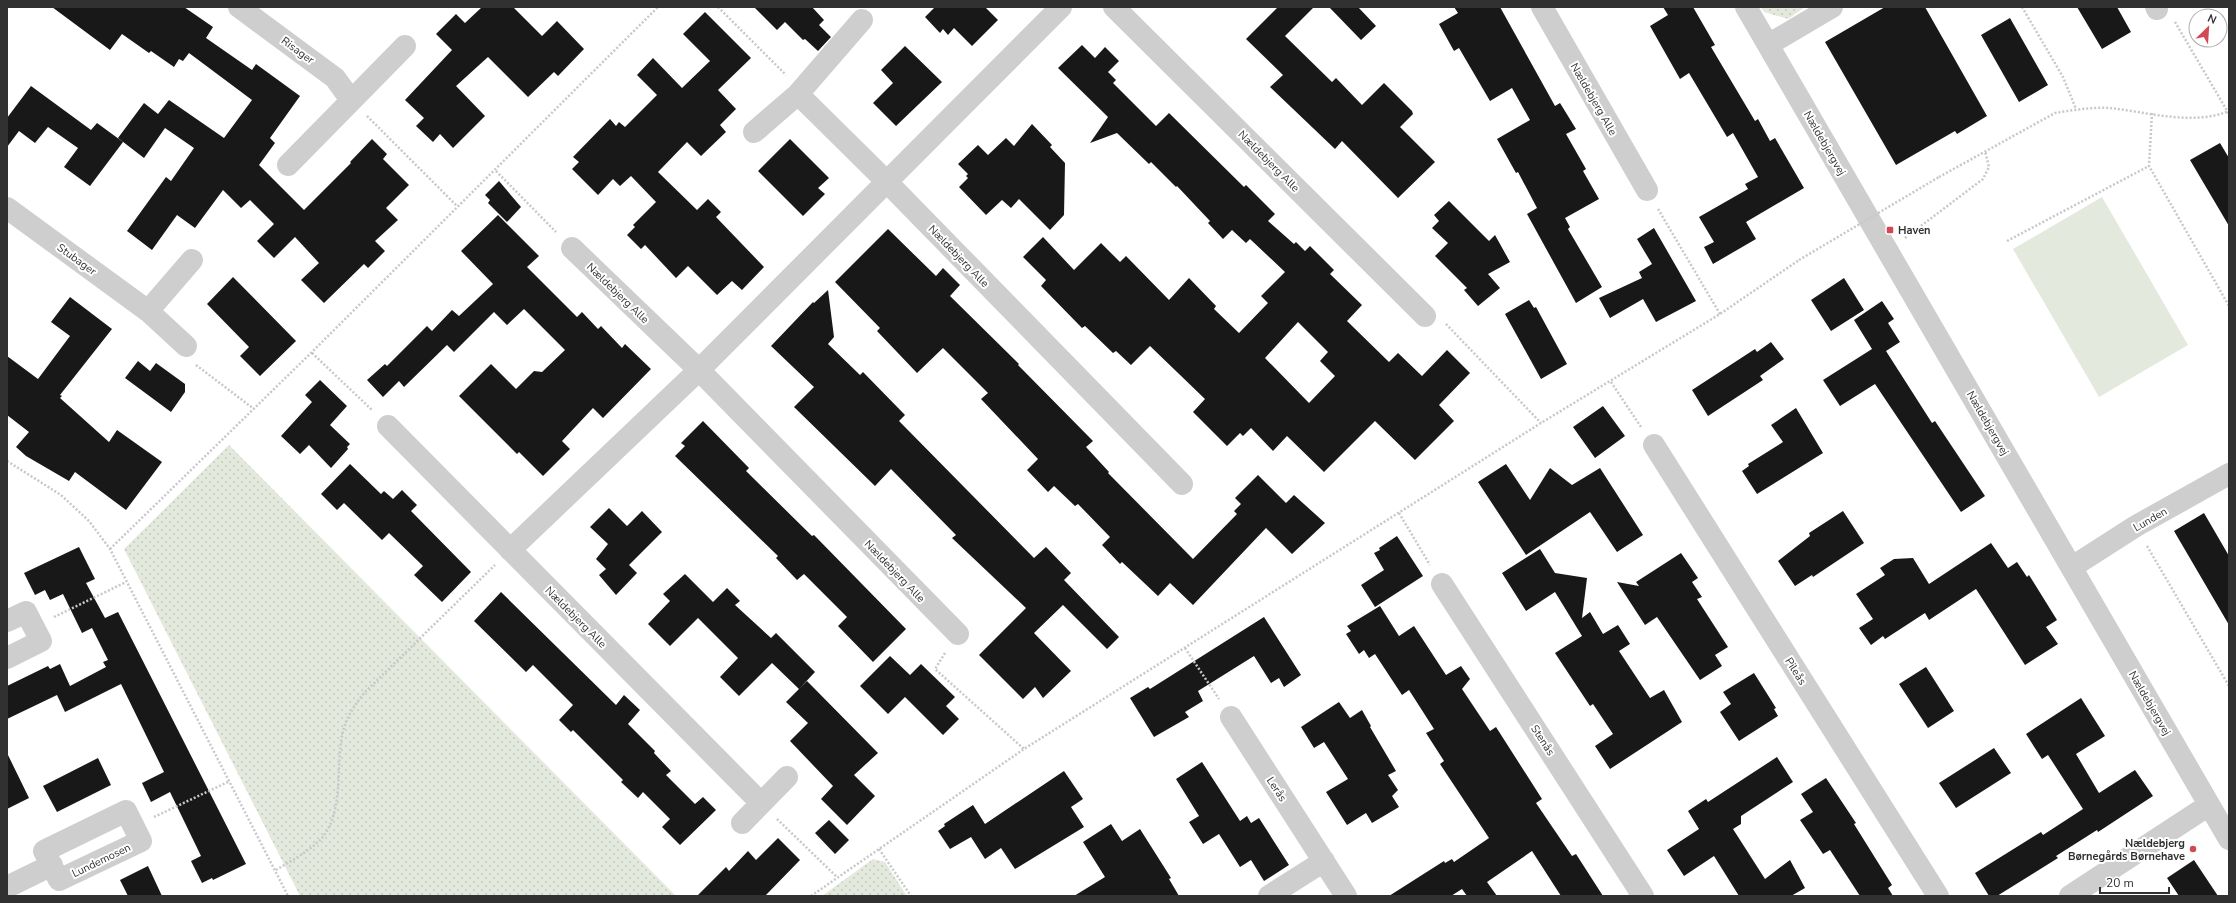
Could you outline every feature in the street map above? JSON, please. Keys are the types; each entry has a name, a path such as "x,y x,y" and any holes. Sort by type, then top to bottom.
{"street":[{"name":"Risager","path":"239,7 336,78 351,100"},
{"path":"510,550 699,370 1061,7"},
{"name":"Nældebjerg Alle","path":"1114,7 1425,316"},
{"name":"Nældebjerg Alle","path":"1542,7 1647,190"},
{"name":"Nældebjergvej","path":"1746,7 2229,839"},
{"path":"1768,45 1832,7"},
{"path":"754,132 798,94 862,20"},
{"path":"288,165 404,46"},
{"name":"Nældebjerg Alle","path":"798,94 887,182 1182,484"},
{"name":"Stubager","path":"7,208 148,311 186,346"},
{"name":"Nældebjerg Alle","path":"572,248 699,370 958,634"},
{"path":"148,311 192,260"},
{"name":"Nældebjerg Alle","path":"388,426 761,803"},
{"name":"Pileås","path":"1654,445 1938,896"},
{"name":"Lunden","path":"2072,567 2136,526 2226,481"},
{"name":"Stenås","path":"1442,584 1643,896"},
{"path":"7,621 26,612 41,641 7,658"},
{"name":"Lerås","path":"1231,717 1346,896"},
{"path":"742,823 787,777"},
{"path":"2070,896 2209,805"},
{"name":"Lundemosen","path":"126,811 141,841 59,880 52,865 44,851 126,811"},
{"path":"1269,896 1324,861"},
{"path":"7,887 52,865"}],"path":[{"path":"110,549 312,352 457,206 496,171 658,7"},
{"path":"718,7 788,77 798,94"},
{"path":"2022,7 2063,77 2076,109"},
{"path":"811,896 1024,749 1541,423 1611,382 1720,314 1799,260 1939,177 2055,112 2076,109 2108,108 2195,118 2228,112 2173,18 2156,8"},
{"path":"351,100 457,206"},
{"path":"2152,113 2149,166 2229,306"},
{"path":"1888,251 1984,179 1989,167 1985,152"},
{"path":"2007,241 2149,166"},
{"path":"496,171 572,248"},
{"path":"1647,190 1720,314"},
{"path":"1425,316 1439,316 1541,423"},
{"path":"186,346 186,358 254,409"},
{"path":"312,352 388,426"},
{"path":"1611,382 1654,445"},
{"path":"7,461 61,495 89,521 110,549 288,896"},
{"path":"1399,513 1442,584"},
{"path":"2136,526 2229,686"},
{"path":"276,870 322,838 331,820 337,794 342,735 351,709 364,693 510,550"},
{"path":"34,627 126,582"},
{"path":"958,634 935,669 1024,749"},
{"path":"1185,648 1231,717"},
{"path":"134,826 230,781"},
{"path":"761,803 837,877"},
{"path":"879,849 911,896"}],"shaded area":[{"path":"1761,7 1805,7 1788,19 1764,12"},
{"path":"2102,197 2188,345 2099,397 2013,249"},
{"path":"229,445 676,896 300,896 124,549"},
{"path":"873,859 885,862 907,896 822,896"}],"building":[{"path":"52,7 184,7 213,27 206,38 252,70 256,64 300,96 270,138 275,143 259,165 304,210 351,163 350,162 372,139 387,154 383,159 409,185 386,208 398,220 375,241 385,251 368,268 364,264 324,303 301,280 319,263 295,237 274,258 257,241 274,224 250,200 241,208 223,190 195,228 177,215 152,250 127,231 166,177 171,181 194,148 165,128 144,158 118,138 144,103 158,114 169,100 224,138 252,100 189,53 183,61 179,59 174,67 151,51 149,53 122,34 110,50"},
{"path":"482,7 513,7 542,36 557,21 584,49 558,76 554,72 528,97 488,57 456,86 485,116 453,148 440,134 433,142 416,126 424,118 405,100 452,50 436,34 456,14 465,23"},
{"path":"754,7 812,7 824,20 819,25 831,37 818,51 805,39 803,40 785,22 777,30"},
{"path":"935,7 985,7 998,20 972,46 954,28 948,35 943,29 940,33 925,17"},
{"path":"1278,7 1314,7 1285,36 1332,82 1336,78 1362,105 1384,83 1412,111 1413,114 1400,127 1435,162 1398,198 1342,141 1335,149 1270,87 1283,75 1246,39"},
{"path":"1329,7 1358,7 1376,26 1361,40"},
{"path":"1454,7 1500,7 1555,106 1560,103 1576,129 1566,134 1586,169 1583,171 1599,199 1565,218 1570,227 1568,229 1602,287 1576,303 1527,214 1537,208 1518,172 1516,173 1497,139 1530,120 1512,88 1490,101 1459,48 1454,51 1439,24 1458,13"},
{"path":"1663,7 1693,7 1715,45 1711,47 1755,121 1758,119 1770,141 1775,138 1804,188 1746,222 1756,239 1713,264 1704,247 1714,242 1699,217 1748,189 1745,184 1758,177 1733,133 1727,137 1689,73 1680,79 1650,26 1668,15"},
{"path":"1885,7 1925,7 1987,116 1957,134 1955,131 1896,165 1825,42"},
{"path":"2077,7 2117,7 2131,32 2102,49"},
{"path":"705,12 751,58 718,90 736,109 720,125 726,132 701,156 687,142 658,172 697,210 708,199 721,212 716,217 764,267 742,290 732,281 717,295 688,266 676,278 645,245 641,249 627,235 635,227 633,225 656,202 631,176 620,186 613,179 598,195 572,169 579,162 573,157 610,119 616,126 619,122 625,127 657,95 637,75 653,58 682,88 710,61 683,34"},
{"path":"2010,18 2048,85 2019,102 1981,35"},
{"path":"1082,45 1095,58 1105,47 1119,61 1108,72 1116,80 1113,83 1156,126 1169,113 1244,187 1246,185 1275,214 1268,221 1294,244 1296,242 1305,251 1310,246 1334,270 1330,274 1362,305 1347,321 1389,362 1398,353 1422,376 1447,350 1470,373 1439,405 1454,421 1415,460 1375,421 1324,472 1287,436 1273,451 1251,428 1243,436 1240,433 1227,446 1193,412 1205,399 1150,346 1131,365 1116,351 1113,353 1085,326 1082,328 1041,286 1046,280 1023,257 1043,237 1074,270 1101,243 1120,262 1126,256 1169,300 1189,278 1216,306 1214,309 1239,333 1268,303 1261,296 1285,272 1250,239 1246,243 1232,230 1223,239 1208,223 1210,221 1177,186 1176,187 1151,162 1149,164 1117,133 1090,143 1108,117 1058,68","holes":["1298,322 1328,352 1320,361 1335,376 1309,403 1265,358"]},
{"path":"905,46 942,82 896,126 873,103 893,83 881,70"},
{"path":"31,86 91,130 97,123 123,142 90,186 64,167 78,148 48,127 35,143 19,131 7,147 7,118"},
{"path":"1032,124 1052,145 1050,147 1065,163 1064,215 1050,230 1019,199 1011,208 1002,200 986,215 959,187 968,178 966,176 968,174 958,164 978,145 988,155 1006,138 1014,146"},
{"path":"790,139 829,178 818,188 825,194 803,216 758,171"},
{"path":"2220,143 2229,158 2229,226 2190,160"},
{"path":"499,181 521,207 507,222 488,203 490,200 485,195"},
{"path":"1449,201 1489,241 1495,235 1510,262 1488,274 1500,288 1478,306 1464,290 1467,288 1435,256 1448,243 1432,228 1439,221 1434,215"},
{"path":"498,215 539,256 527,267 577,317 582,312 598,329 601,326 622,348 625,344 651,369 603,418 593,408 562,441 570,449 543,476 519,452 517,454 459,396 491,364 516,389 534,371 542,372 565,350 524,309 507,325 494,312 454,352 447,345 404,387 399,381 383,397 367,380 385,364 387,366 427,326 432,331 452,310 459,316 493,284 461,251"},
{"path":"1654,228 1696,301 1656,322 1643,299 1610,318 1599,298 1642,278 1639,272 1652,264 1637,239"},
{"path":"888,229 936,276 943,268 960,285 950,296 1019,364 1018,365 1093,441 1086,447 1109,472 1108,473 1193,559 1237,514 1234,511 1241,504 1235,498 1258,475 1286,503 1294,495 1325,523 1292,554 1266,528 1193,605 1170,583 1158,596 1122,562 1120,564 1102,545 1110,537 1078,504 1075,506 1054,486 1048,492 1027,470 1038,459 981,399 988,393 943,348 917,373 877,331 880,328 835,282"},
{"path":"233,277 296,341 260,376 240,356 249,347 207,304"},
{"path":"1844,278 1864,310 1831,331 1811,300"},
{"path":"828,290 834,337 828,344 860,375 863,372 905,415 899,421 1034,558 1046,547 1071,573 1064,580 1119,637 1107,649 1063,605 1034,633 1071,671 1043,698 1035,687 1023,699 979,655 1026,608 952,538 956,535 891,469 875,486 794,407 814,387 771,346 813,302 814,303"},
{"path":"70,297 112,329 60,395 62,396 60,398 109,442 117,430 162,462 126,510 75,472 69,481 26,456 16,447 29,432 7,415 7,356 38,379 70,336 51,322"},
{"path":"1529,300 1534,308 1536,307 1567,364 1541,379 1505,314"},
{"path":"1882,301 1894,319 1888,323 1900,342 1886,351 1932,423 1935,421 1985,496 1961,512 1875,384 1840,406 1823,380 1872,349 1854,320"},
{"path":"1771,342 1784,359 1760,376 1763,380 1708,416 1692,390 1755,349 1757,352"},
{"path":"138,361 150,371 156,363 185,384 185,392 171,412 125,378"},
{"path":"320,380 347,406 330,425 350,444 347,447 348,449 331,468 309,445 300,454 281,436 312,402 305,395"},
{"path":"1603,406 1625,436 1595,458 1573,427"},
{"path":"1796,408 1823,453 1757,494 1742,471 1749,466 1748,464 1783,442 1771,425"},
{"path":"703,421 749,468 746,471 812,536 814,535 906,629 873,662 838,626 847,617 804,574 797,580 776,558 778,556 675,456 685,446 681,443"},
{"path":"350,464 381,494 384,491 393,499 402,490 417,505 411,511 471,572 442,602 414,575 423,566 389,533 382,540 344,503 337,510 321,494"},
{"path":"1506,464 1530,500 1550,468 1572,485 1600,468 1643,535 1617,552 1590,512 1526,555 1478,482"},
{"path":"609,508 627,526 642,511 662,532 629,565 637,573 616,595 599,575 606,569 596,559 608,544 590,527"},
{"path":"1843,511 1864,543 1813,577 1812,575 1795,586 1778,561 1810,536 1809,533"},
{"path":"2204,513 2229,556 2229,625 2174,531"},
{"path":"1397,536 1423,576 1375,607 1361,585 1384,570 1374,553"},
{"path":"1991,543 2008,568 2017,562 2027,577 2029,575 2057,620 2046,627 2058,644 2025,665 1976,589 1929,620 1925,613 1885,639 1883,636 1871,645 1859,628 1873,619 1856,594 1885,575 1880,568 1894,559 1913,558 1929,584"},
{"path":"79,547 95,579 86,583 105,618 118,612 246,864 213,880 212,878 202,883 191,861 201,856 170,792 151,802 142,783 164,772 121,684 65,712 57,695 7,719 7,686 48,666 50,669 60,664 70,686 106,667 103,662 108,660 92,628 82,633 63,594 50,600 45,590 35,595 24,573"},
{"path":"1540,549 1555,573 1587,578 1582,618 1590,612 1603,634 1618,625 1630,644 1619,651 1650,698 1664,690 1682,722 1610,769 1595,746 1613,734 1593,704 1590,706 1555,653 1582,636 1555,592 1526,611 1502,573"},
{"path":"1681,553 1698,578 1692,582 1702,597 1697,599 1728,647 1715,655 1722,666 1700,680 1657,617 1645,625 1617,582 1639,586 1636,582"},
{"path":"685,574 713,602 727,588 740,601 735,605 771,638 776,633 815,672 799,689 772,663 739,696 720,677 738,658 698,618 670,646 648,624 670,601 663,594"},
{"path":"501,592 616,705 624,695 640,710 628,724 655,751 654,753 671,771 666,775 695,804 703,797 716,810 680,845 662,827 670,819 643,792 638,798 621,782 623,780 573,730 571,732 559,720 573,705 533,665 526,672 474,621"},
{"path":"1380,606 1399,636 1414,626 1446,675 1461,666 1470,679 1462,689 1490,731 1496,727 1542,799 1536,803 1572,856 1576,854 1603,896 1561,896 1532,851 1487,882 1497,896 1467,896 1462,889 1451,896 1389,896 1444,861 1445,863 1452,859 1454,862 1489,838 1440,764 1444,761 1426,733 1434,729 1409,690 1402,695 1375,654 1369,658 1364,650 1359,654 1346,634 1351,631 1347,626"},
{"path":"1264,617 1301,675 1284,687 1279,678 1271,683 1254,656 1198,691 1203,701 1185,712 1189,717 1154,737 1130,698 1148,687 1150,689"},
{"path":"890,656 910,675 921,664 955,697 946,706 959,719 943,735 905,697 888,714 860,686"},
{"path":"1926,667 1954,711 1928,728 1899,684"},
{"path":"1754,673 1776,708 1774,709 1778,716 1739,741 1720,712 1731,704 1723,692"},
{"path":"807,681 878,753 854,775 875,796 847,825 821,799 833,786 790,741 808,723 786,702"},
{"path":"2081,698 2105,736 2076,754 2099,793 2135,770 2153,796 2098,832 2097,830 2056,856 2058,858 1997,896 1989,896 1975,873 2041,832 2043,835 2083,809 2048,755 2042,759 2026,734"},
{"path":"1339,702 1350,718 1362,710 1371,726 1370,727 1396,771 1388,775 1398,790 1392,796 1399,807 1372,823 1366,813 1347,825 1326,792 1348,779 1324,742 1314,748 1301,727"},
{"path":"1994,748 2011,773 1956,808 1939,783"},
{"path":"7,753 29,798 7,809"},
{"path":"1777,757 1793,782 1741,816 1741,824 1733,829 1765,879 1790,860 1805,888 1791,896 1739,896 1714,856 1684,876 1667,850 1699,829 1688,811 1706,799 1708,802"},
{"path":"98,758 111,785 57,812 43,786"},
{"path":"1202,762 1240,821 1247,816 1251,823 1259,818 1289,865 1264,881 1251,860 1240,867 1219,834 1203,844 1189,822 1199,816 1176,779"},
{"path":"1064,771 1083,799 1071,807 1084,827 1015,869 1001,848 985,859 971,837 950,849 938,831 945,826 944,824 973,805 985,824"},
{"path":"1826,778 1856,823 1854,824 1892,885 1888,888 1893,896 1860,896 1830,850 1823,854 1800,820 1813,812 1801,794"},
{"path":"829,820 849,840 835,854 815,833"},
{"path":"1111,824 1122,841 1140,829 1171,878 1169,879 1179,896 1074,896 1105,877 1083,842"},
{"path":"778,838 800,860 765,896 697,896 726,867 729,871 748,851 756,860"},
{"name":"Nældebjerg Børnegårds Børnehave","path":"2194,860 2218,896 2179,896 2167,878"},
{"path":"148,866 162,896 128,896 120,880"}],"place":[{"name":"Haven","path":"1890,230"},
{"name":"Nældebjerg Børnegårds Børnehave","path":"2193,849"}]}
